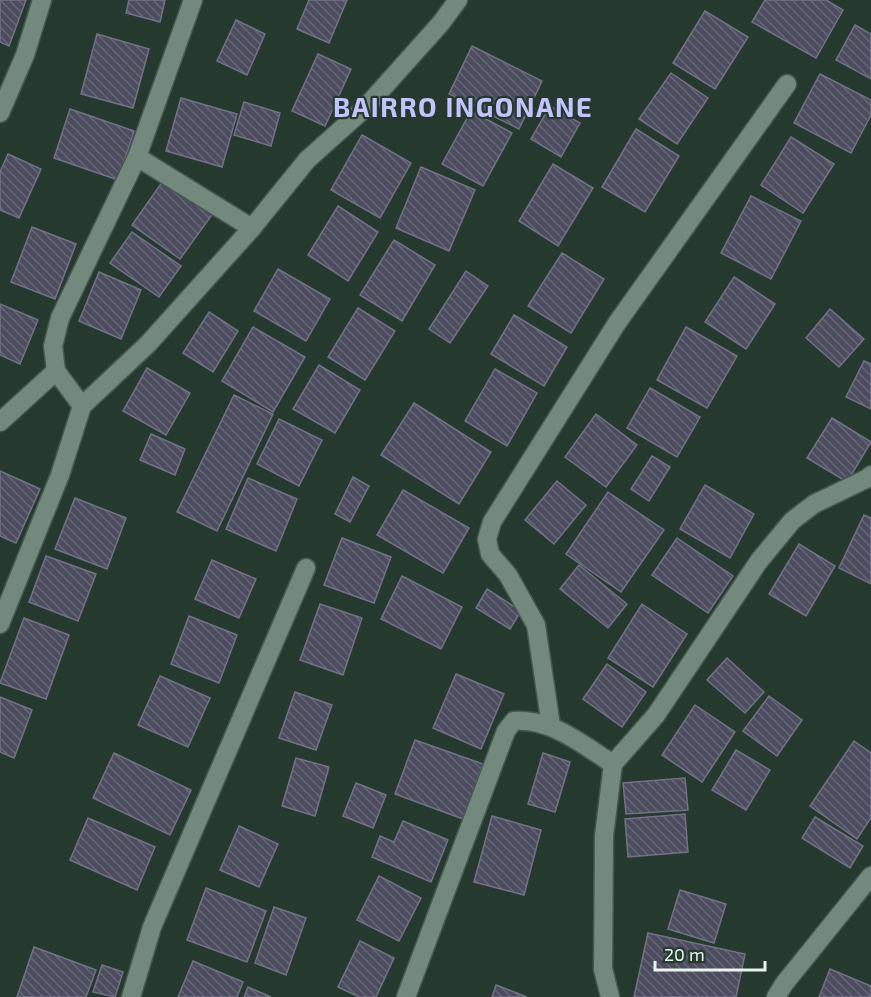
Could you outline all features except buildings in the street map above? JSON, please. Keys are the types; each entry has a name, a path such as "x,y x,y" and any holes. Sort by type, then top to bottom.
{"street":[{"path":"0,113 25,55 42,0"},
{"path":"82,406 56,371 52,346 60,318 137,157 194,0"},
{"path":"0,624 60,475 82,406 148,344 252,228 307,160 365,108 441,23 458,0"},
{"path":"551,726 536,625 508,575 490,554 487,539 492,522 617,323 787,84"},
{"path":"137,157 252,228"},
{"path":"0,422 56,371"},
{"path":"610,997 603,969 604,836 614,764 656,715 759,561 792,521 814,504 871,475"},
{"path":"131,997 152,927 306,568"},
{"path":"405,997 506,731 514,722 527,720 551,726 614,764"},
{"path":"776,997 871,876"}],"district":[{"name":"BAIRRO INGONANE","path":"463,106"}]}
